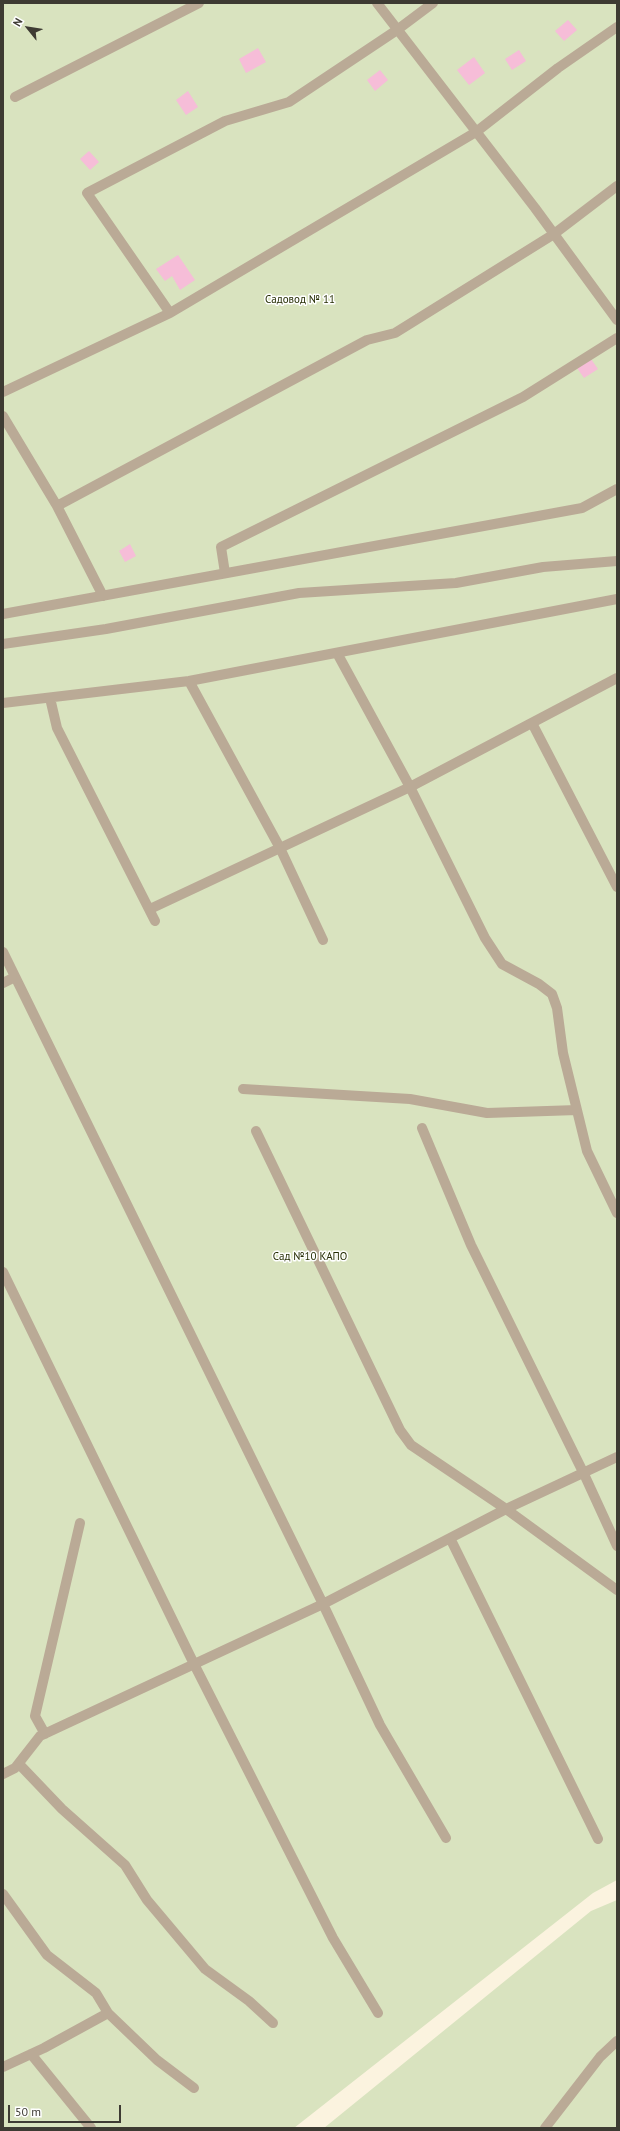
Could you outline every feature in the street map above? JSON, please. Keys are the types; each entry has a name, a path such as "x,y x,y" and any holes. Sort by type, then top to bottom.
{"street":[{"path":"15,97 199,3"},
{"path":"377,3 554,234 617,320"},
{"path":"170,313 88,193 225,121 288,102 397,30 433,3"},
{"path":"3,392 170,313 476,132 558,68 617,28"},
{"path":"57,506 367,340 395,333 554,234 617,186"},
{"path":"225,573 220,547 523,397 617,338"},
{"path":"3,416 57,506 103,596"},
{"path":"3,614 582,508 617,489"},
{"path":"3,644 106,629 299,593 456,583 542,567 617,561"},
{"path":"3,703 189,681 617,598"},
{"path":"337,653 410,787 484,938 502,964 539,984 552,994 557,1008 563,1053 587,1151 617,1213"},
{"path":"150,909 410,787 617,678"},
{"path":"189,681 280,848 323,940"},
{"path":"50,698 57,728 155,921"},
{"path":"532,723 617,887"},
{"path":"3,952 323,1604 380,1725 446,1838"},
{"path":"3,983 15,977"},
{"path":"243,1089 410,1099 487,1113 577,1110"},
{"path":"422,1128 471,1245 584,1474 617,1546"},
{"path":"256,1130 400,1430 411,1445 506,1510 617,1590"},
{"path":"3,1272 194,1664 333,1938 378,2013"},
{"path":"3,1774 15,1768 19,1764 40,1736 323,1604 506,1510 617,1457"},
{"path":"45,1734 35,1716 80,1523"},
{"path":"450,1538 598,1839"},
{"path":"19,1764 62,1809 125,1865 147,1900 205,1969 249,2001 273,2023"},
{"path":"3,1894 47,1955 96,1993 108,2013 157,2060 194,2088"},
{"path":"3,2067 31,2054 108,2013"},
{"path":"545,2128 600,2057 617,2041"},
{"path":"31,2054 92,2128"}],"green space":[{"name":"Сад №10 КАПО","path":"3,3 617,3 617,1880 593,1893 294,2128 3,2128"},
{"path":"617,1900 617,2128 324,2128 591,1911"}],"building":[{"path":"568,20 577,30 564,41 555,31"},
{"path":"258,48 266,62 246,73 239,59"},
{"path":"519,50 526,61 512,70 505,59"},
{"path":"474,57 485,73 469,85 457,70"},
{"path":"380,70 388,80 375,91 367,80"},
{"path":"188,91 198,107 186,115 176,100"},
{"path":"89,151 99,162 90,170 80,159"},
{"path":"178,255 195,280 180,290 172,276 165,281 156,269"},
{"path":"591,359 598,369 584,378 577,368"},
{"path":"130,544 136,556 125,562 119,551"}],"park label":[{"name":"Садовод № 11","path":"300,300"}]}
